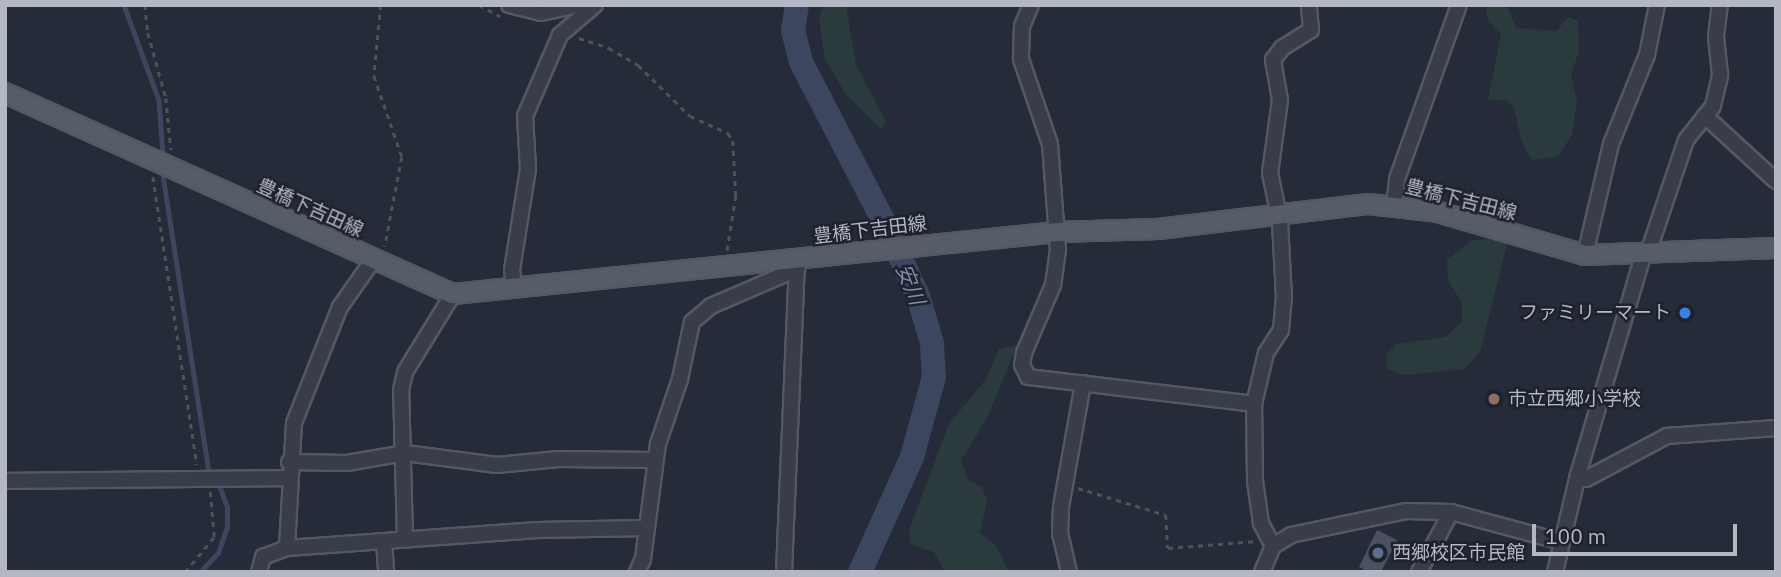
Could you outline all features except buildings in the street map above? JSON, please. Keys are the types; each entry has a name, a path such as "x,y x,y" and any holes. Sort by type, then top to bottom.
{"main road":[{"name":"豊橋下吉田線","path":"5,93 453,294 727,265 797,264 881,249 1058,232 1158,229 1394,205 1438,212 1585,256 1643,256 1776,248"}],"street":[{"path":"509,5 541,13 579,5"},
{"path":"514,288 512,270 528,169 525,116 564,30 595,5"},
{"path":"1031,5 1022,26 1021,59 1049,144 1058,232 1053,285 1021,365 1028,377 1038,381 1083,383 1254,404"},
{"path":"1262,572 1270,543 1255,481 1254,404 1266,353 1281,330 1284,298 1278,215 1270,173 1280,100 1273,60 1282,48 1311,30 1309,5"},
{"path":"1394,205 1397,178 1459,5"},
{"path":"1585,256 1611,144 1647,55 1657,5"},
{"path":"1555,572 1578,475 1643,256 1650,247 1686,139 1713,106 1720,75 1716,36 1720,5"},
{"path":"1705,116 1776,181"},
{"path":"288,548 288,478 294,423 340,307 373,260"},
{"path":"637,572 646,528 654,460 692,322 711,306 797,264 784,572"},
{"path":"405,538 405,453 401,390 405,372 453,294"},
{"path":"1069,572 1060,534 1083,383"},
{"path":"1578,475 1586,479 1667,436 1776,428"},
{"path":"289,462 347,463 405,453 496,465 559,459 654,460"},
{"path":"5,481 204,481 288,478"},
{"path":"1270,543 1291,535 1406,511 1451,512 1562,542"},
{"path":"1419,572 1451,512"},
{"path":"259,572 263,557 288,548 405,538 646,528"},
{"path":"384,541 386,572"}],"path":[{"path":"145,5 148,33 166,99 173,169"},
{"path":"373,260 383,252 391,229 402,156 374,76 381,5"},
{"path":"564,30 638,65 690,116 728,133 733,141 736,196 727,265"},
{"path":"153,160 214,537 185,572"},
{"path":"1068,486 1166,515 1168,548 1270,543"}],"shaded area":[{"path":"824,5 846,5 856,64 886,122 881,129 846,94 825,60 819,19"},
{"path":"1485,5 1507,5 1516,28 1556,31 1568,17 1578,21 1579,51 1571,75 1577,101 1572,135 1558,156 1533,160 1523,145 1513,106 1506,100 1488,100 1501,34 1488,21"},
{"path":"1497,238 1507,244 1480,352 1465,369 1403,375 1388,370 1386,355 1397,344 1445,337 1462,322 1462,303 1448,280 1447,260 1470,241"},
{"path":"1017,345 988,416 961,460 968,479 982,487 987,500 980,533 996,545 1009,572 945,572 934,552 910,544 909,530 949,424 986,379 999,349"}],"waterway":[{"path":"124,5 159,100 163,154"},
{"name":"安川","path":"797,5 793,30 801,62 888,230 918,296 932,343 934,377 912,457 860,572"},
{"path":"163,175 209,471"},
{"path":"200,572 218,553 227,527 227,507 220,489"}],"place":[{"name":"ファミリーマート","path":"1685,313"},
{"name":"市立西郷小学校","path":"1494,399"},
{"name":"西郷校区市民館","path":"1378,553"}]}
